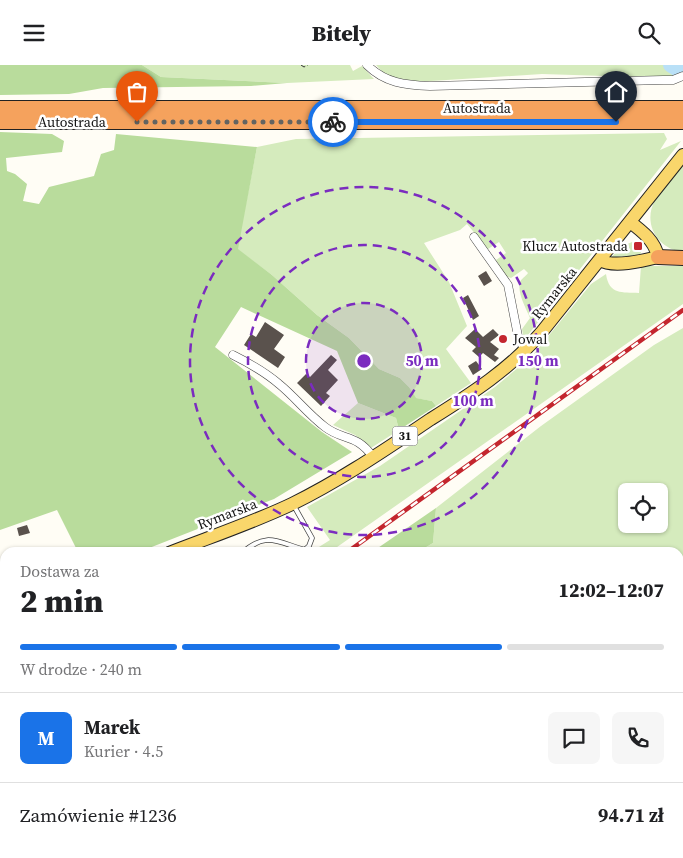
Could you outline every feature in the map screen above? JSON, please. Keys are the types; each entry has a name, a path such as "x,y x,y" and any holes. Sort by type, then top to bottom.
{"highway":[{"name":"Autostrada","path":"0,108 683,108"},
{"name":"Autostrada","path":"0,122 683,122"},
{"path":"658,257 683,258"}],"main road":[{"name":"Rymarska","path":"175,547 293,503 334,482 500,373 525,351 556,316 683,155"},
{"path":"600,260 609,264 642,261 658,257 656,249 644,233 630,222"}],"street":[{"path":"367,65 386,80 404,85 430,86 673,80 683,76"},
{"path":"474,237 508,285 518,337 525,351"},
{"path":"233,355 259,368 280,384 324,426 356,440 373,457"}],"lane":[{"path":"293,503 312,538 311,543 307,547"},
{"path":"252,547 268,539 291,547"}],"path":[{"path":"301,65 304,67 308,65"}],"green space":[{"path":"0,65 142,65 161,77 287,83 251,86 103,88 69,94 0,95"},
{"path":"142,65 350,65 353,71 362,66 374,79 287,83 161,77"},
{"path":"376,65 683,65 683,71 680,74 667,78 542,74 415,82 387,77"},
{"path":"0,132 52,134 64,141 62,152 6,158 7,171 15,174 27,184 23,201 39,204 49,187 94,176 101,154 114,150 116,134 257,147 238,249 272,275 317,315 349,338 379,369 400,378 416,398 432,401 436,406 399,430 396,418 358,403 337,351 241,307 215,347 322,432 352,452 274,499 152,547 76,547 57,510 0,530"},
{"path":"664,133 667,139 660,150 681,141 524,340 522,329 530,318 522,300 519,286 528,273 524,269 511,278 506,276 496,260 506,253 499,242 488,249 467,224 460,230 424,243 449,282 467,326 446,349 471,383 436,406 432,401 415,398 409,387 400,378 379,369 349,338 317,315 272,275 237,249 257,147 296,139"},
{"path":"683,163 683,252 674,250 660,241 655,234 650,218 651,209 658,195"},
{"path":"635,242 642,250 639,257 611,257 625,245"},
{"path":"641,266 683,266 683,304 337,547 319,547 330,540 307,507 380,466 495,387 532,356 591,284 606,274 613,289 622,292 639,293"},
{"path":"683,328 683,547 426,547 433,543 436,508 541,426 654,345"},
{"path":"358,403 396,418 399,430 371,448 355,435 333,425"},
{"path":"436,508 433,543 426,547 379,547"}],"building":[{"path":"486,271 492,281 484,286 478,276"},
{"path":"468,295 479,316 473,320 463,298"},
{"path":"265,322 284,335 274,349 285,357 278,368 244,345 251,334 256,337"},
{"path":"475,329 483,337 493,329 499,335 490,342 499,349 494,355 499,358 495,362 483,353 479,357 472,351 476,347 465,338"},
{"path":"331,355 337,360 328,370 338,380 326,393 330,396 321,406 297,383 306,374 310,377"},
{"path":"476,361 482,369 473,375 468,366"},
{"path":"27,525 30,533 19,536 17,528"}],"waterway":[{"path":"670,65 681,72"}],"railway":[{"path":"354,547 683,310"}],"way so far":[{"path":"137,122 333,122"}],"place":[{"name":"Klucz Autostrada","path":"638,246"},
{"name":"Jowal","path":"503,339"}],"route":[{"path":"333,122 616,122"}]}
